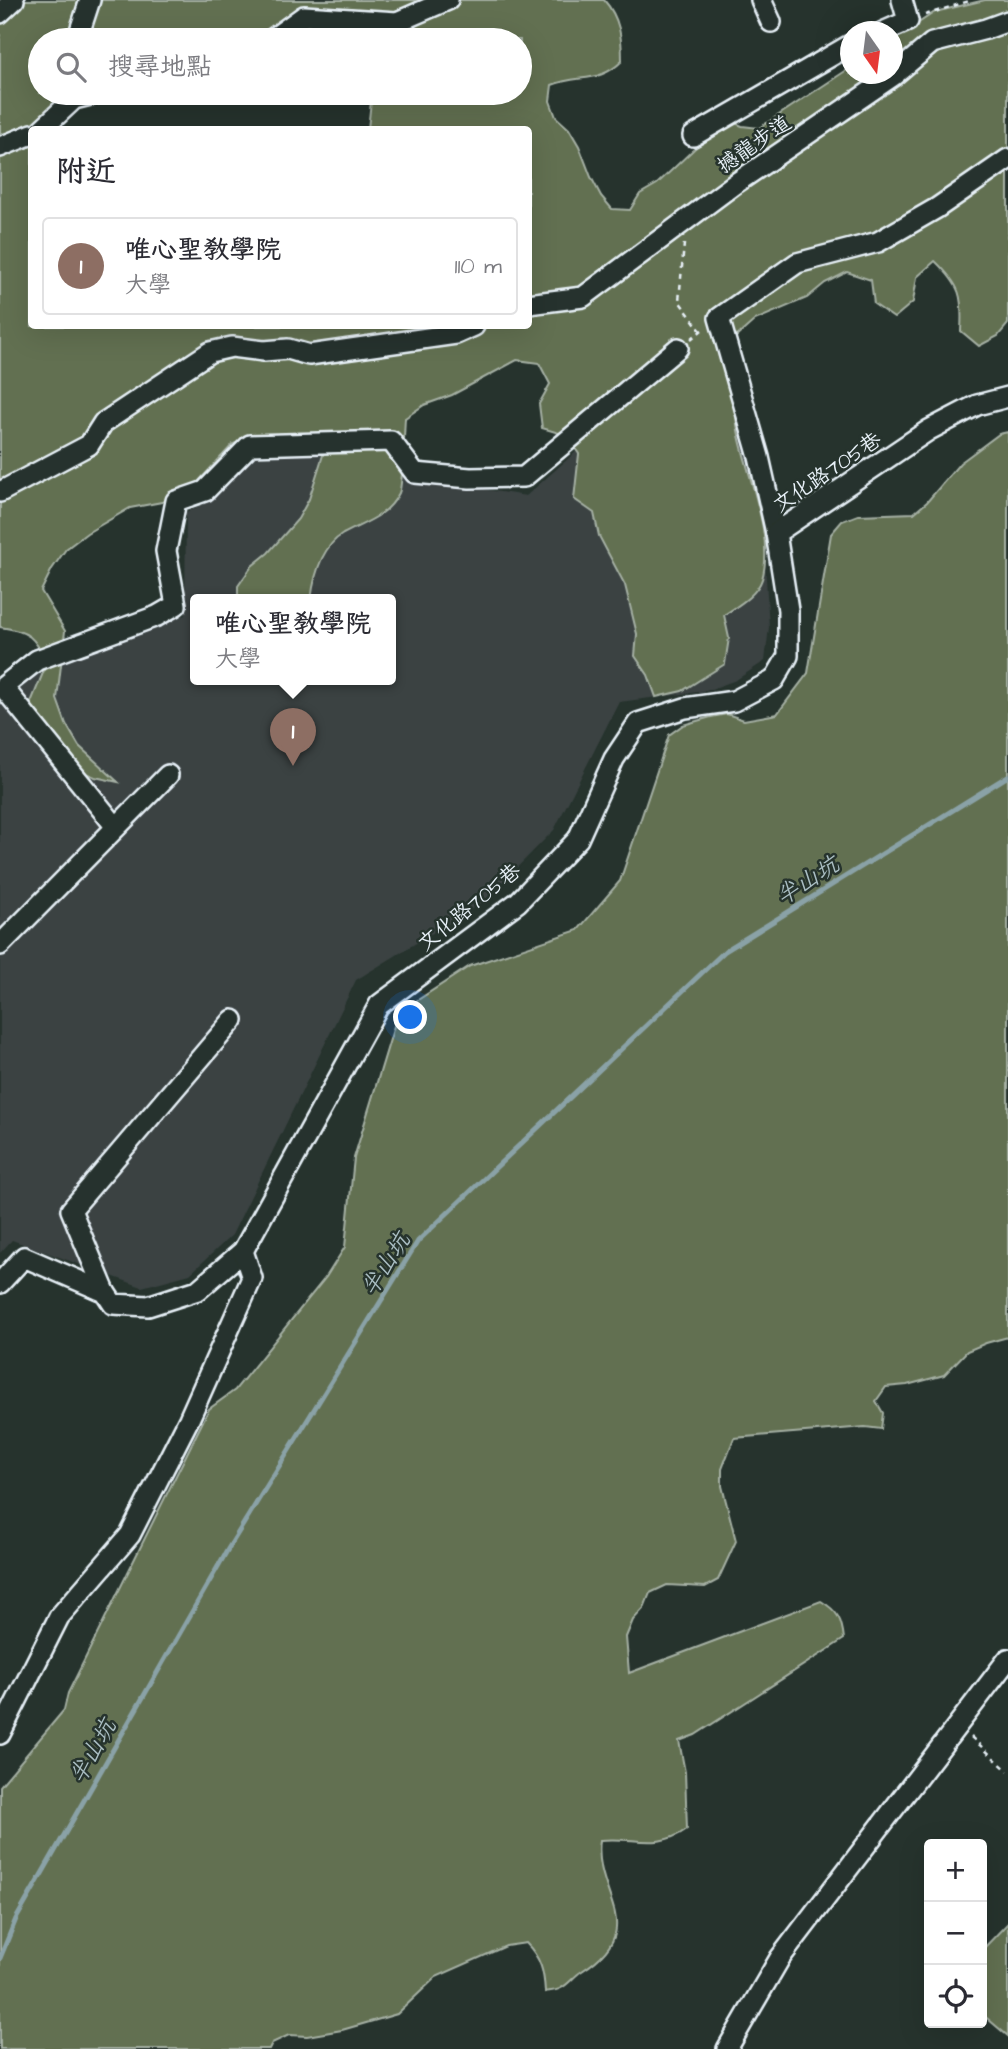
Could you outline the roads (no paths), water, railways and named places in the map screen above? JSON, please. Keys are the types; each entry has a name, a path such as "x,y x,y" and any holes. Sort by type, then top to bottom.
{"lane":[{"path":"0,13 14,0"},
{"path":"81,28 90,0"},
{"path":"288,28 304,16 397,22 448,0"},
{"path":"761,0 771,22"},
{"path":"902,0 908,21 903,23"},
{"name":"撼龍步道","path":"532,303 583,297 736,183 893,76 932,43 1008,21"},
{"path":"693,136 840,52"},
{"path":"45,126 65,105"},
{"path":"0,147 28,136"},
{"path":"776,533 759,457 719,318 797,263 878,242 937,208 1008,159"},
{"path":"0,492 89,445 103,423 210,352 232,347 264,351 288,349 309,355 456,334 467,329"},
{"path":"116,827 2,685 37,660 157,616 176,605 166,551 176,501 205,491 250,445 391,442 415,473 470,478 524,477 678,348"},
{"name":"文化路705巷","path":"0,1283 24,1257 105,1292 113,1304 148,1306 198,1290 243,1251 379,1005 518,902 578,839 614,759 638,723 685,708 734,701 774,680 788,656 788,610 776,533 929,430 977,405 1008,397"},
{"path":"0,945 167,775"},
{"path":"105,1292 71,1210 233,1020"},
{"path":"0,1734 59,1617 130,1535 189,1419 252,1278 243,1251"},
{"path":"727,2049 780,1958 1008,1659"}],"waterway":[{"name":"半山坑","path":"0,1958 16,1919 228,1549 418,1241 725,951 1008,776"}],"place":[{"name":"唯心聖教學院","path":"293,766"}]}
